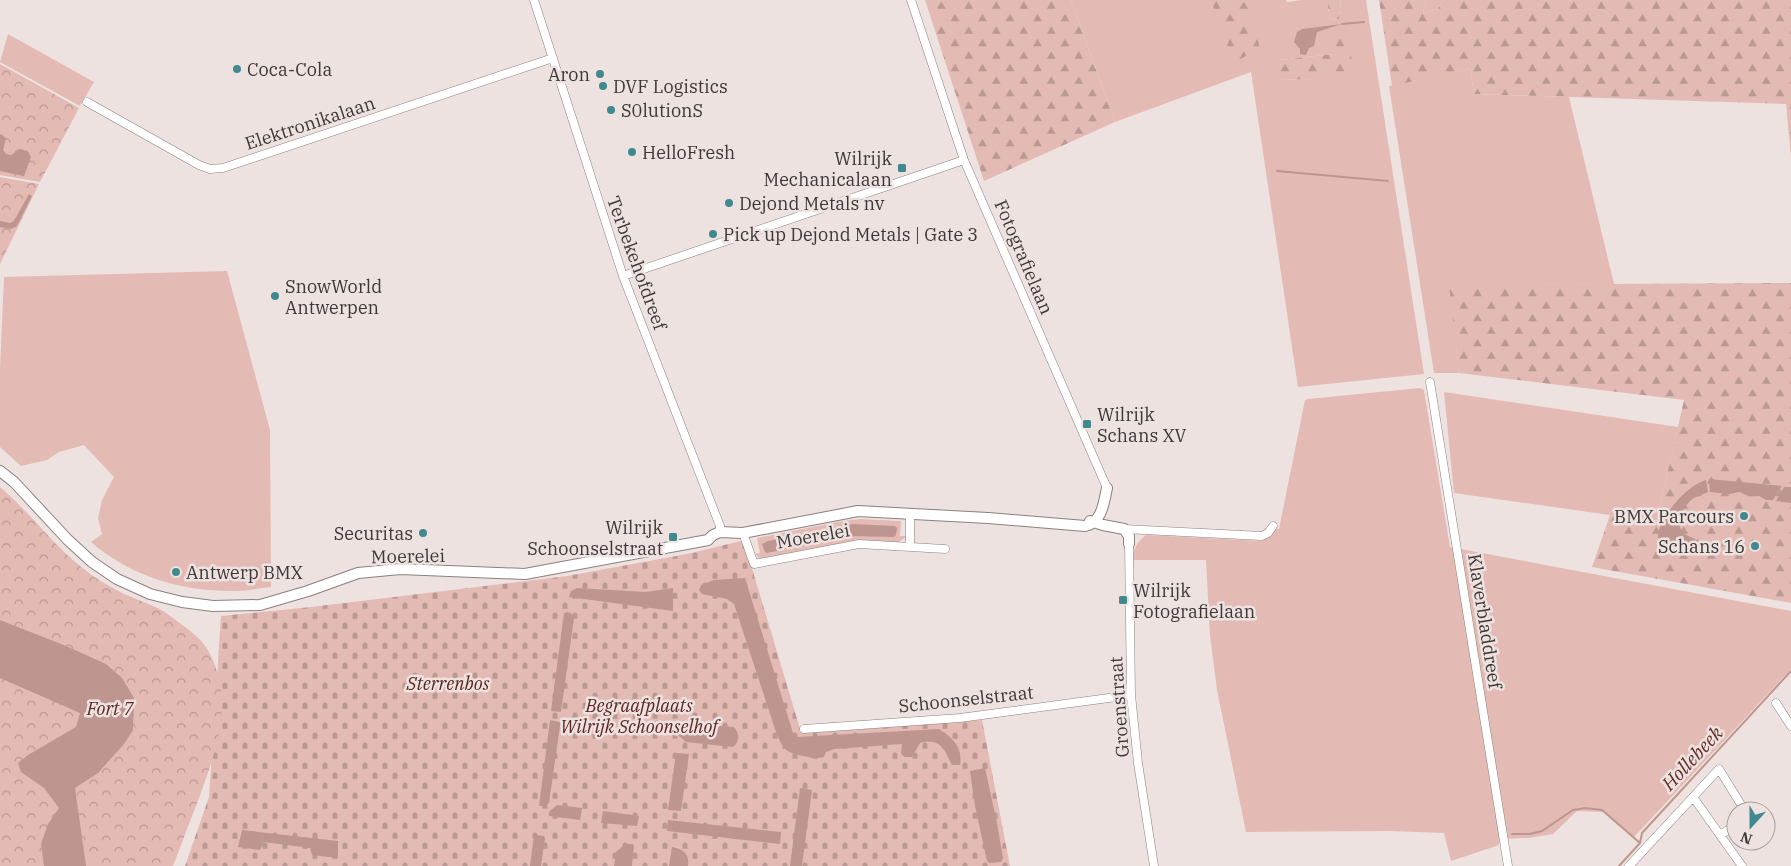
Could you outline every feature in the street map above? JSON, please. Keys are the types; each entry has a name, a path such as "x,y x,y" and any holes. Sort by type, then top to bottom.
{"street":[{"name":"Terbekehofdreef","path":"534,0 623,276 720,526 720,532"},
{"name":"Fotografielaan","path":"911,0 964,160 1107,488 1100,514 1095,521"},
{"name":"Elektronikalaan","path":"87,102 199,165 210,169 223,168 553,58"},
{"path":"623,276 964,160"},
{"name":"Klaverbladdreef","path":"1430,382 1508,866"},
{"name":"Moerelei","path":"0,471 14,482 68,540 92,562 117,579 150,594 182,602 214,606 260,605 308,591 358,573 400,569 525,574 708,540 720,532 743,533 858,511 1085,526 1092,525 1095,521 1103,525 1124,529 1262,536 1268,533 1273,526"},
{"path":"910,514 910,547"},
{"path":"1124,529 1128,536 1129,544"},
{"name":"Moerelei","path":"743,533 754,564 859,544 945,549"},
{"name":"Groenstraat","path":"1129,544 1131,695 1138,763 1154,866"},
{"name":"Schoonselstraat","path":"804,729 967,717 1131,695"},
{"path":"1776,703 1791,726"},
{"path":"1629,866 1718,769 1739,801"},
{"path":"1693,797 1742,866"},
{"path":"1720,835 1726,831"}],"green space":[{"path":"925,0 1071,0 1115,122 984,181"},
{"path":"1071,0 1286,0 1287,2 1327,0 1330,20 1339,19 1341,0 1366,0 1424,374 1298,387 1251,72 1115,122","holes":["1334,54 1329,75 1312,79 1280,80 1280,60"]},
{"path":"1234,0 1237,4 1248,1 1260,49 1234,62 1223,60 1231,33 1219,19 1211,1"},
{"path":"1327,0 1341,0 1339,19 1330,20"},
{"path":"1379,0 1426,0 1423,13 1438,9 1443,0 1791,0 1791,158 1786,104 1474,94 1470,68 1392,86"},
{"path":"1426,0 1443,0 1438,9 1423,13"},
{"path":"1346,28 1354,72 1312,79 1280,80 1274,67 1280,60 1334,54 1331,30"},
{"path":"8,34 94,82 80,106 0,62"},
{"path":"0,64 79,108 40,182 0,175"},
{"path":"1470,68 1474,94 1569,97 1614,284 1450,286 1459,373 1434,373 1389,86"},
{"path":"0,177 39,184 0,264"},
{"path":"227,271 270,430 271,587 240,591 197,589 159,580 123,565 91,542 102,534 98,518 102,500 114,477 84,445 59,452 47,460 21,466 0,447 0,369 4,277"},
{"path":"1791,283 1791,603 1592,567 1610,515 1656,524 1684,400 1459,373 1449,285"},
{"path":"1420,388 1424,390 1450,547 1791,611 1791,669 1634,837 1604,812 1577,811 1553,834 1529,838 1499,839 1499,845 1451,861 1444,833 1390,831 1246,832 1217,690 1210,635 1206,560 1133,560 1135,549 1146,535 1262,541 1265,528 1279,529 1305,400"},
{"path":"1444,392 1678,427 1656,524 1610,515 1454,493"},
{"name":"Fort 7","path":"0,487 80,566 124,594 168,614 198,637 209,652 217,670 221,689 220,726 205,780 173,866 0,866"},
{"path":"860,519 901,521 900,536 906,536 897,543 854,541 761,559 755,554 760,553 757,538"},
{"name":"Begraafplaats Wilrijk Schoonselhof","path":"741,541 751,565 801,732 982,720 1010,866 185,866 209,797 221,616 567,576 687,554"}],"shaded area":[{"path":"1342,24 1317,32 1314,46 1309,48 1306,55 1300,54 1300,49 1294,42 1297,32 1302,29"},
{"path":"1,134 6,138 3,150 6,154 11,155 20,149 28,151 31,157 24,176 0,171"},
{"path":"29,194 32,196 17,226 11,229 0,227 0,221 10,223 14,221"},
{"path":"1709,479 1782,486 1773,500 1766,500 1759,496 1748,496 1740,492 1729,494 1710,492"},
{"path":"1706,480 1708,492 1690,501 1684,508 1679,521 1684,533 1697,540 1700,544 1698,546 1664,541 1658,538 1663,521 1675,503 1691,488"},
{"path":"1784,487 1791,487 1791,503 1776,501"},
{"path":"853,524 895,526 897,528 896,535 894,537 847,536 767,553 762,544 768,541"},
{"path":"745,578 793,733 796,737 939,729 956,744 960,753 960,765 952,765 941,746 933,742 920,743 912,757 905,757 901,754 902,744 834,749 826,752 824,757 816,758 797,755 788,751 775,729 734,604 727,599 702,594 699,590 701,585 714,580"},
{"path":"577,588 646,592 673,588 673,611 569,597 571,591"},
{"path":"568,612 574,618 561,712 551,711 564,613"},
{"path":"0,620 106,664 122,678 134,698 133,730 124,744 98,773 75,788 86,866 44,866 41,844 48,824 59,808 44,788 21,772 18,763 28,755 76,727 80,713 0,678"},
{"path":"550,720 560,722 560,726 549,803 546,806 539,806"},
{"path":"685,723 734,727 738,740 733,747 686,742 679,736 680,728"},
{"path":"676,753 689,754 681,811 668,810"},
{"path":"985,768 1003,858 1001,862 990,863 987,861 975,806 970,771"},
{"path":"800,788 812,790 802,866 790,866"},
{"path":"557,805 582,808 580,820 549,816 549,812"},
{"path":"603,811 639,816 637,826 601,823"},
{"path":"668,820 781,832 780,844 667,831"},
{"path":"242,830 338,841 338,858 312,855 310,848 264,842 260,850 238,847"},
{"path":"534,835 544,836 545,838 541,866 530,866"},
{"path":"625,844 633,844 634,846 632,866 614,866 616,852"},
{"path":"672,847 679,849 687,855 688,866 669,866"}],"waterway":[{"path":"1342,24 1364,22"},
{"path":"1277,171 1388,181"},
{"name":"Hollebeek","path":"1619,866 1640,843 1642,833 1791,671"},
{"path":"1512,834 1530,834 1542,831 1573,810 1585,808 1602,810 1640,843"}],"place":[{"name":"Coca-Cola","path":"237,69"},
{"name":"Aron","path":"600,74"},
{"name":"DVF Logistics","path":"603,86"},
{"name":"S0lutionS","path":"611,110"},
{"name":"HelloFresh","path":"632,152"},
{"name":"Wilrijk Mechanicalaan","path":"902,168"},
{"name":"Dejond Metals nv","path":"729,203"},
{"name":"Pick up Dejond Metals | Gate 3","path":"713,234"},
{"name":"SnowWorld Antwerpen","path":"275,296"},
{"name":"Wilrijk Schans XV","path":"1087,424"},
{"name":"BMX Parcours","path":"1744,516"},
{"name":"Securitas","path":"423,533"},
{"name":"Wilrijk Schoonselstraat","path":"673,537"},
{"name":"Schans 16","path":"1755,546"},
{"name":"Antwerp BMX","path":"176,572"},
{"name":"Wilrijk Fotografielaan","path":"1123,600"}],"park label":[{"name":"Sterrenbos","path":"448,683"}]}
